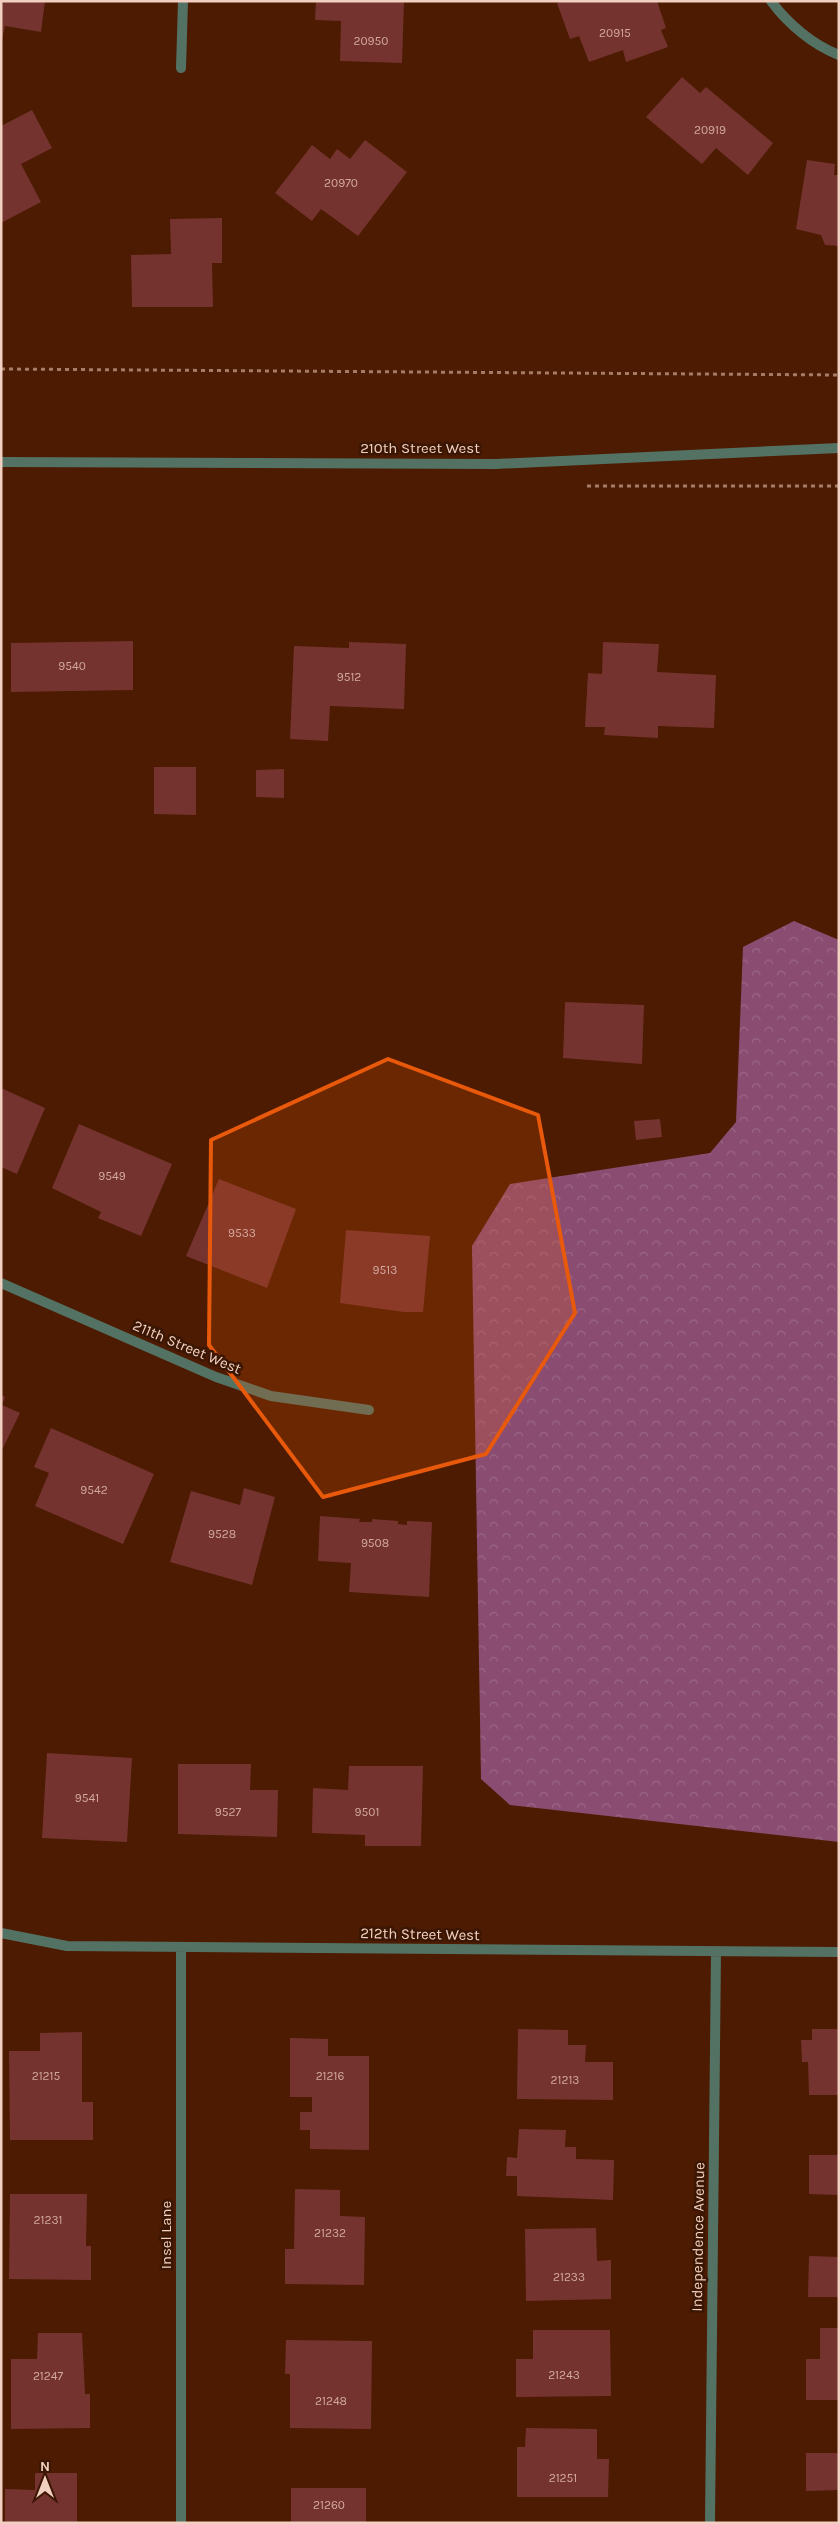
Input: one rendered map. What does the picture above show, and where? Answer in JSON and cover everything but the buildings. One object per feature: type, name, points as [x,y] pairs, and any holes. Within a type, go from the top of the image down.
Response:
[{"type":"street","points":[[181,68],[183,1]]},
{"type":"street","points":[[771,1],[781,14],[806,36],[839,55]]},
{"type":"street","name":"210th Street West","points":[[1,462],[496,464],[839,448]]},
{"type":"street","name":"211th Street West","points":[[1,1283],[216,1377],[271,1396],[369,1410]]},
{"type":"street","name":"212th Street West","points":[[1,1933],[67,1946],[839,1952]]},
{"type":"street","name":"Insel Lane","points":[[182,1947],[182,2523]]},
{"type":"street","name":"Independence Avenue","points":[[710,2523],[716,1952]]},
{"type":"path","points":[[1,369],[839,375]]},
{"type":"highlighted area","points":[[388,1059],[538,1115],[575,1313],[486,1454],[323,1497],[209,1345],[211,1140]]},
{"type":"green space","points":[[794,921],[839,940],[839,1842],[510,1805],[481,1779],[472,1246],[510,1184],[710,1153],[736,1122],[743,947]]}]
